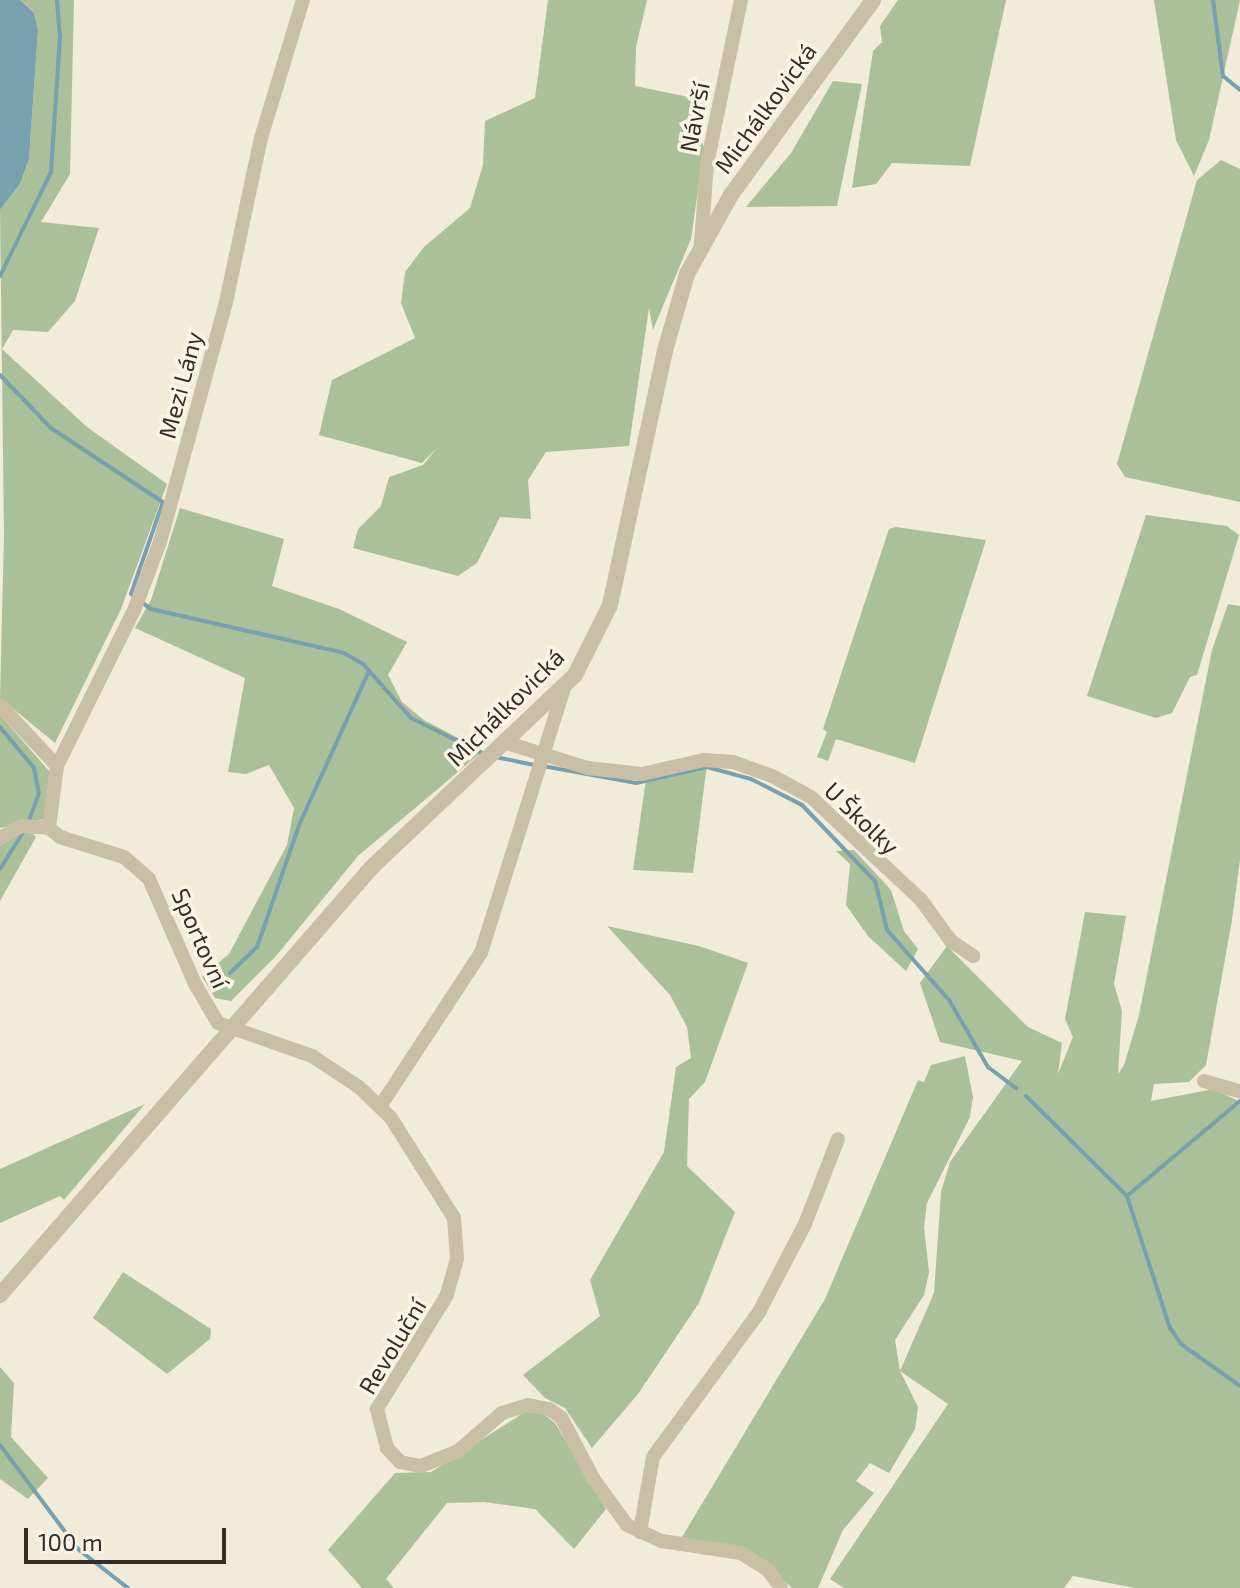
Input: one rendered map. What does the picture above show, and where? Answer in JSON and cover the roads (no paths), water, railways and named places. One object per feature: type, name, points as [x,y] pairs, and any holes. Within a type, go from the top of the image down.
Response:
[{"type":"street","name":"Mezi Lány","points":[[57,766],[135,608],[160,542],[226,302],[276,83],[303,0]]},
{"type":"street","name":"Návrší","points":[[701,243],[699,219],[707,164],[741,0]]},
{"type":"street","name":"Michálkovická","points":[[0,1295],[372,867],[564,688],[595,642],[610,605],[676,306],[701,243],[873,0]]},
{"type":"street","points":[[381,1105],[481,953],[546,757],[564,688]]},
{"type":"street","points":[[0,705],[57,766],[44,829]]},
{"type":"street","name":"U Školky","points":[[507,743],[588,768],[642,774],[718,761],[772,776],[811,797],[921,900],[951,941],[973,956]]},
{"type":"street","name":"Sportovní","points":[[0,838],[22,826],[44,829],[124,857],[149,879],[195,984],[228,1030]]},
{"type":"street","name":"Revoluční","points":[[228,1030],[312,1056],[381,1105],[428,1169],[454,1218],[457,1259],[447,1295],[429,1330],[377,1409],[387,1448],[400,1462],[421,1466],[458,1451],[502,1413],[528,1405],[549,1409],[561,1417],[615,1512],[640,1532],[662,1541],[741,1553],[768,1570],[781,1588]]},
{"type":"street","points":[[1204,1081],[1240,1091]]},
{"type":"street","points":[[640,1532],[653,1457],[759,1312],[805,1224],[838,1139]]},
{"type":"water","points":[[0,0],[20,0],[34,13],[38,30],[29,159],[20,184],[0,210]]},
{"type":"waterway","points":[[0,276],[51,172],[60,36],[57,0]]},
{"type":"waterway","points":[[1213,0],[1223,76],[1240,90]]},
{"type":"waterway","points":[[0,375],[51,428],[163,502],[131,594],[151,609],[344,653],[363,664],[411,718],[484,754]]},
{"type":"waterway","points":[[230,973],[257,947],[300,823],[369,671]]},
{"type":"waterway","points":[[0,727],[34,768],[39,793],[28,823]]},
{"type":"waterway","points":[[496,757],[535,765]]},
{"type":"waterway","points":[[543,766],[636,783],[707,767],[751,779],[802,805],[875,881],[887,930],[949,1000],[988,1067],[1016,1088]]},
{"type":"waterway","points":[[0,869],[24,831]]},
{"type":"waterway","points":[[1026,1096],[1127,1196],[1170,1328],[1181,1344],[1240,1386]]},
{"type":"waterway","points":[[1127,1196],[1240,1101]]},
{"type":"waterway","points":[[0,1445],[78,1549],[128,1588]]}]
